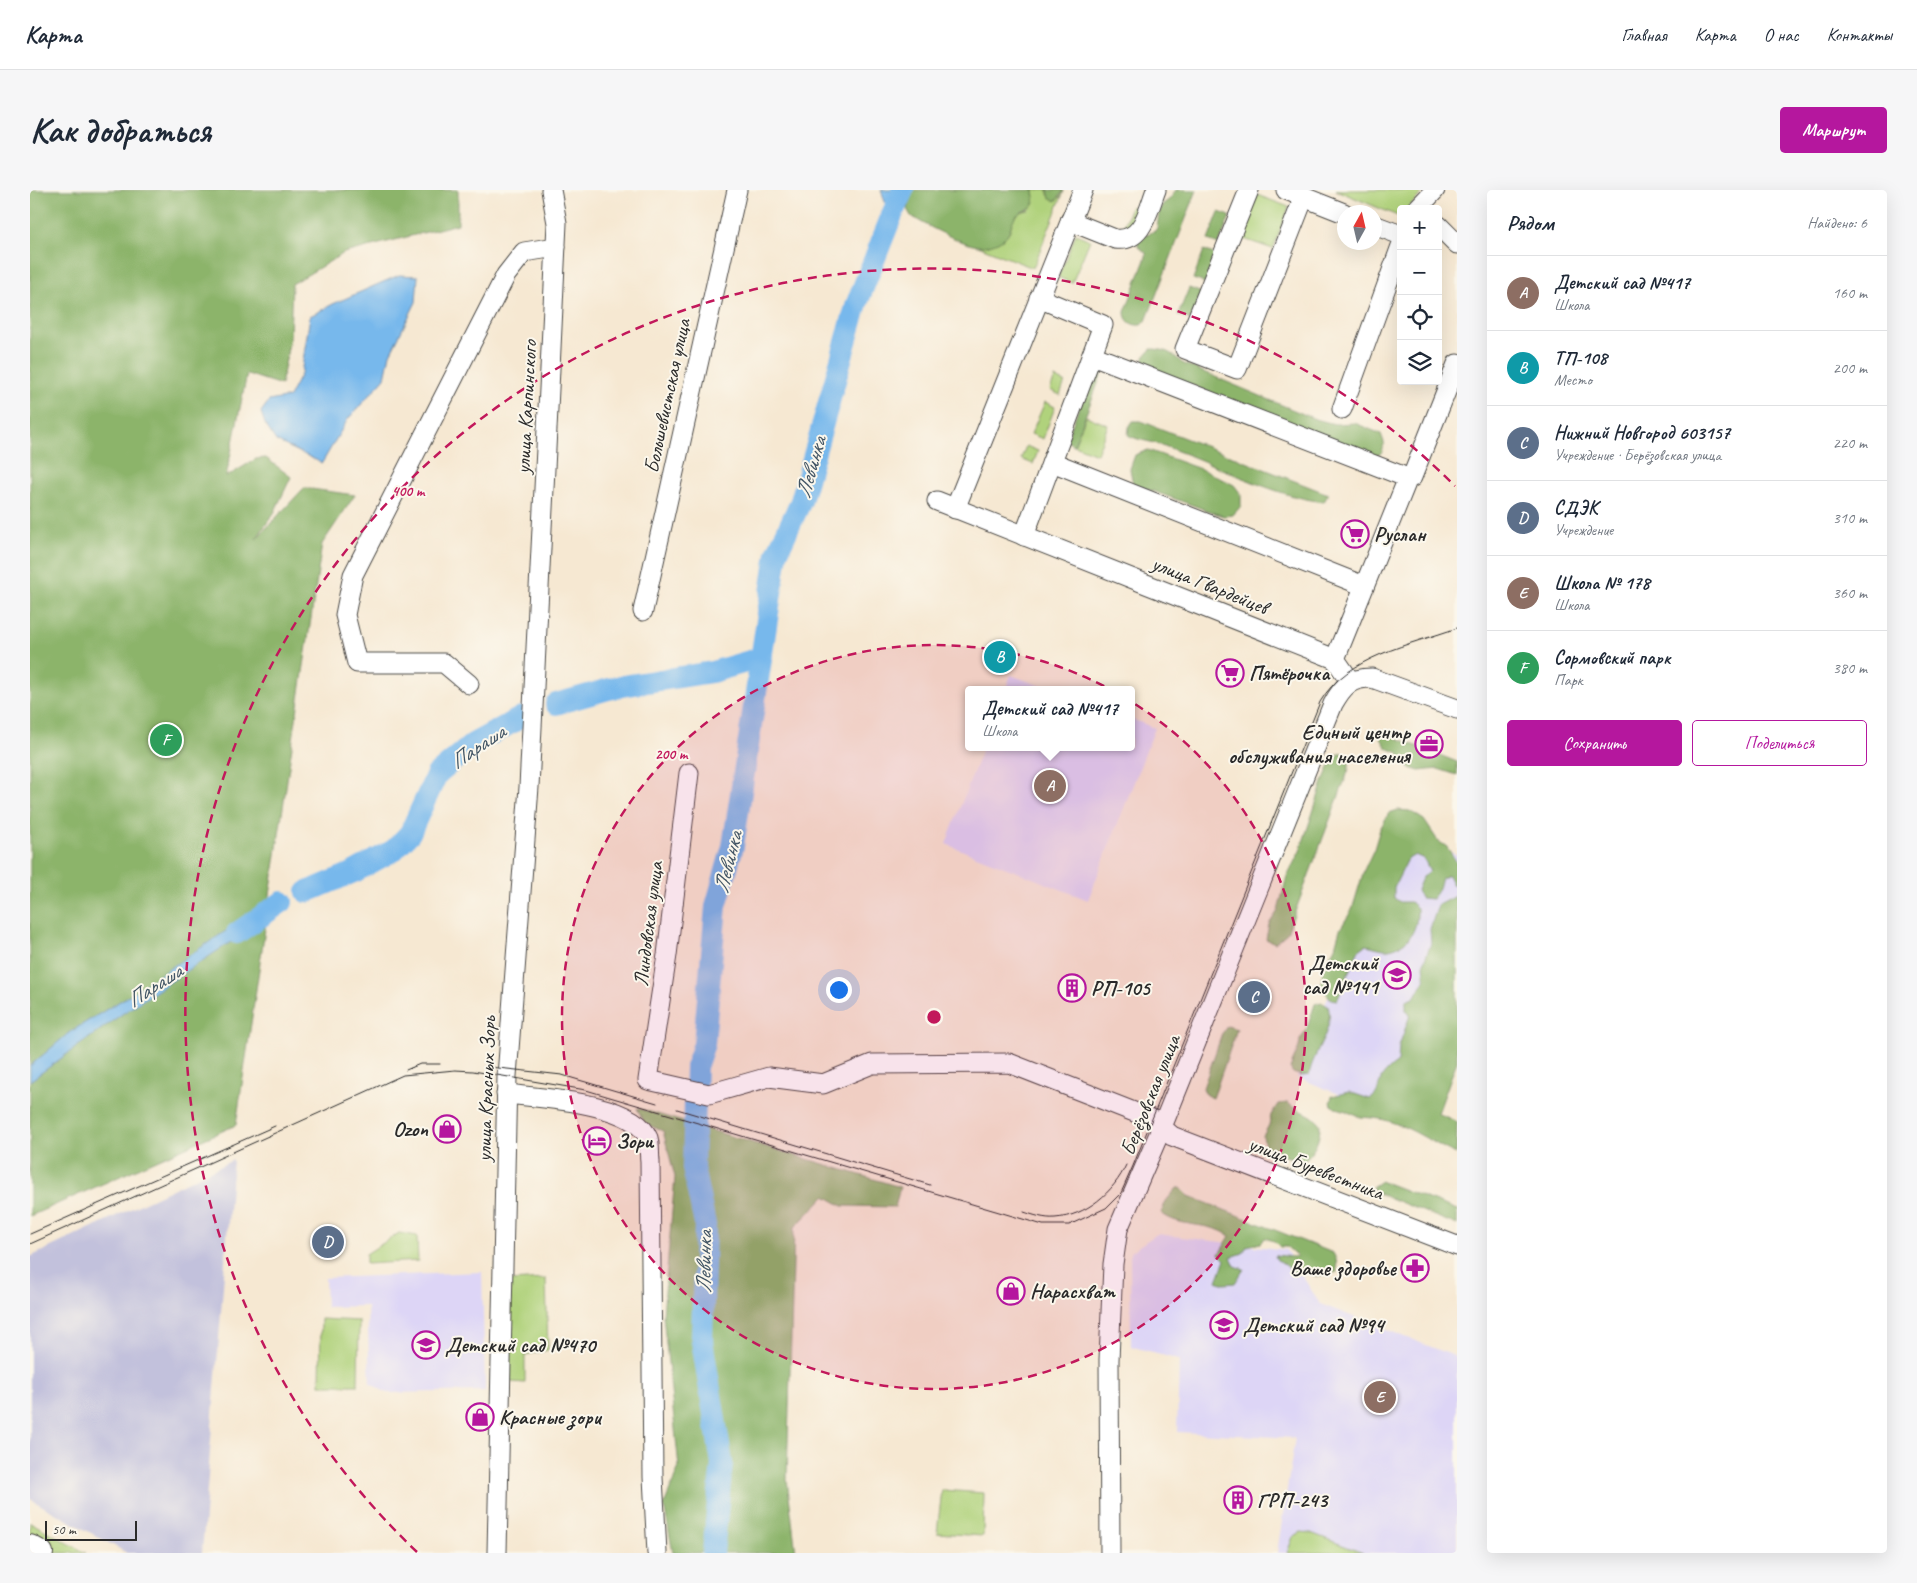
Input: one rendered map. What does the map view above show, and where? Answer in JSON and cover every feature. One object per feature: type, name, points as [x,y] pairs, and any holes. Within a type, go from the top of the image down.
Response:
[{"type":"main road","points":[[30,1546],[41,1553]]},
{"type":"street","name":"улица Карпинского","points":[[537,628],[557,223],[551,190]]},
{"type":"street","points":[[557,223],[559,190]]},
{"type":"street","name":"Большевистская улица","points":[[643,611],[737,190]]},
{"type":"street","points":[[955,508],[1083,190]]},
{"type":"street","points":[[1070,220],[1115,239],[1131,238],[1142,227],[1156,190]]},
{"type":"street","points":[[1249,190],[1185,349],[1237,369],[1304,197]]},
{"type":"street","points":[[1286,190],[1337,210]]},
{"type":"street","points":[[1422,205],[1435,190]]},
{"type":"street","points":[[1382,228],[1397,234]]},
{"type":"street","points":[[1442,229],[1457,244]]},
{"type":"street","points":[[469,684],[444,663],[357,663],[345,615],[353,575],[506,275],[524,252],[556,247]]},
{"type":"street","points":[[1342,409],[1400,250]]},
{"type":"street","points":[[1024,536],[1103,325],[1039,298]]},
{"type":"street","points":[[1092,354],[1408,478]]},
{"type":"street","points":[[1457,364],[1412,477],[1408,478],[1335,659],[1351,682],[1360,678],[1372,678],[1457,709]]},
{"type":"street","points":[[1052,462],[1364,586]]},
{"type":"street","name":"улица Гвардейцев","points":[[937,502],[1335,659]]},
{"type":"street","name":"улица Красных Зорь","points":[[497,1553],[506,1094],[529,787],[537,628]]},
{"type":"street","name":"Берёзовская улица","points":[[1110,1553],[1109,1360],[1112,1264],[1118,1229],[1162,1127],[1333,704],[1344,687],[1351,682]]},
{"type":"street","name":"Линдовская улица","points":[[648,1080],[667,954],[689,773]]},
{"type":"street","name":"улица Буревестника","points":[[648,1080],[709,1094],[769,1076],[823,1084],[872,1064],[1009,1063],[1152,1118],[1172,1136],[1457,1246]]},
{"type":"street","points":[[506,1094],[581,1104],[612,1111],[636,1122],[648,1138],[650,1161],[653,1477],[657,1553]]},
{"type":"shaded area","points":[[1011,675],[1041,686],[1007,686]]},
{"type":"shaded area","points":[[1135,720],[1155,728],[1088,900],[946,844],[981,751],[1135,751]]},
{"type":"shaded area","name":"Детский сад №141","points":[[1406,833],[1457,855],[1457,1026],[1422,1121],[1351,1099],[1297,1077],[1349,943]]},
{"type":"shaded area","points":[[233,1160],[202,1553],[127,1553],[30,1499],[30,1257]]},
{"type":"shaded area","points":[[1157,1234],[1286,1250],[1320,1304],[1457,1357],[1457,1553],[1277,1553],[1295,1438],[1177,1432],[1179,1360],[1131,1346],[1130,1252]]},
{"type":"shaded area","name":"Детский сад №470","points":[[482,1272],[485,1391],[387,1393],[370,1383],[367,1306],[326,1307],[325,1278]]},
{"type":"green space","points":[[30,190],[458,190],[458,224],[344,253],[292,284],[290,338],[281,385],[247,374],[226,477],[256,459],[266,458],[291,477],[274,513],[256,539],[304,488],[355,495],[322,544],[236,1125],[30,1216],[30,1081],[122,1014],[125,998],[70,1032],[30,1066]]},
{"type":"green space","points":[[913,190],[1034,190],[1035,197],[1031,207],[1015,217],[1007,236],[998,242],[978,246],[953,238],[911,216],[907,209]]},
{"type":"green space","points":[[1034,190],[1048,190],[1048,195],[1060,198],[1064,191],[1033,268],[978,246],[995,243],[1006,235],[1016,215],[1029,210],[1035,197]]},
{"type":"green space","points":[[1048,190],[1064,190],[1056,201],[1050,199]]},
{"type":"green space","points":[[1176,190],[1197,190],[1146,321],[1141,325],[1135,325],[1128,320],[1125,312],[1146,257],[1146,253],[1138,246],[1138,242],[1147,234],[1155,231],[1163,204],[1170,199]]},
{"type":"green space","points":[[1336,190],[1425,190],[1411,205],[1397,205],[1397,216],[1382,209],[1382,205],[1372,205]]},
{"type":"green space","points":[[1257,195],[1289,207],[1273,249],[1241,238]]},
{"type":"green space","points":[[1131,206],[1136,208],[1130,226],[1122,231]]},
{"type":"green space","points":[[1219,212],[1230,216],[1219,244],[1208,240]]},
{"type":"green space","points":[[1076,234],[1090,240],[1072,283],[1058,277]]},
{"type":"green space","points":[[1204,250],[1216,255],[1205,283],[1193,279]]},
{"type":"green space","points":[[1189,288],[1202,293],[1191,320],[1178,315]]},
{"type":"green space","points":[[1151,349],[1168,352],[1182,363],[1315,419],[1335,424],[1355,423],[1381,434],[1384,442],[1382,453],[1373,457],[1145,367],[1144,357]]},
{"type":"green space","points":[[1095,365],[1104,368],[1074,445],[1066,441]]},
{"type":"green space","points":[[1055,378],[1065,382],[1060,395],[1050,390]]},
{"type":"green space","points":[[1045,402],[1055,407],[1043,439],[1031,434]]},
{"type":"green space","points":[[1086,416],[1108,425],[1097,454],[1074,445]]},
{"type":"green space","points":[[1133,421],[1141,421],[1328,494],[1324,502],[1305,499],[1252,482],[1167,447],[1128,435],[1129,427]]},
{"type":"green space","points":[[1026,446],[1038,451],[1033,464],[1021,459]]},
{"type":"green space","points":[[1148,450],[1203,470],[1234,485],[1241,494],[1241,506],[1233,515],[1223,516],[1133,484],[1130,469],[1135,455]]},
{"type":"green space","points":[[1389,735],[1457,762],[1457,775],[1438,769],[1419,771],[1407,767],[1399,753],[1387,748],[1380,737]]},
{"type":"green space","points":[[1343,753],[1349,759],[1349,769],[1287,933],[1275,943],[1266,939],[1269,924],[1278,911],[1287,876],[1300,851],[1324,779],[1334,756]]},
{"type":"green space","points":[[1398,810],[1410,811],[1424,820],[1438,841],[1447,847],[1457,863],[1457,884],[1453,885],[1448,875],[1442,878],[1439,888],[1432,899],[1421,898],[1417,890],[1422,878],[1430,871],[1424,859],[1415,855],[1408,859],[1394,887],[1394,898],[1400,902],[1411,902],[1417,908],[1416,922],[1412,934],[1403,944],[1397,947],[1387,949],[1366,945],[1358,951],[1337,1000],[1331,999],[1321,987],[1327,961],[1335,947],[1340,929],[1352,910],[1364,870],[1374,849],[1380,829],[1389,813]]},
{"type":"green space","points":[[1457,895],[1457,1061],[1438,1113],[1457,1122],[1456,1154],[1399,1125],[1383,1120],[1361,1117],[1335,1108],[1330,1103],[1332,1096],[1349,1092],[1370,1099],[1377,1092],[1380,1080],[1398,1062],[1399,1046],[1410,1015],[1406,1010],[1406,1001],[1414,998],[1425,978],[1424,962],[1431,943],[1430,929],[1438,905]]},
{"type":"green space","points":[[1321,1002],[1328,1006],[1329,1023],[1309,1075],[1302,1076],[1293,1073],[1290,1068],[1315,1004]]},
{"type":"green space","points":[[1227,1026],[1237,1029],[1213,1098],[1206,1095],[1203,1088],[1222,1034]]},
{"type":"green space","points":[[1288,1103],[1312,1116],[1320,1124],[1316,1145],[1303,1161],[1274,1153],[1265,1147],[1263,1136],[1269,1125],[1271,1115],[1278,1104]]},
{"type":"green space","points":[[637,1108],[900,1187],[895,1207],[843,1206],[825,1196],[794,1228],[787,1479],[796,1553],[673,1553],[664,1505],[679,1467],[663,1315],[675,1177],[663,1131],[645,1124]]},
{"type":"green space","points":[[1381,1181],[1457,1210],[1457,1225],[1375,1192],[1372,1187]]},
{"type":"green space","points":[[1177,1188],[1181,1188],[1189,1196],[1333,1253],[1336,1259],[1337,1272],[1318,1277],[1307,1272],[1294,1272],[1277,1260],[1275,1256],[1297,1256],[1287,1247],[1280,1247],[1274,1241],[1265,1238],[1260,1243],[1247,1246],[1243,1253],[1231,1257],[1235,1266],[1244,1269],[1235,1283],[1224,1284],[1217,1281],[1225,1260],[1219,1254],[1230,1236],[1213,1228],[1177,1221],[1161,1213],[1166,1201]]},
{"type":"green space","points":[[399,1233],[417,1236],[418,1261],[366,1264],[366,1254]]},
{"type":"green space","points":[[546,1279],[548,1350],[525,1355],[525,1383],[510,1382],[510,1281]]},
{"type":"green space","points":[[321,1319],[359,1321],[358,1385],[320,1385]]},
{"type":"green space","points":[[942,1490],[984,1493],[983,1536],[937,1533]]},
{"type":"green space","points":[[30,1522],[86,1553],[55,1553],[30,1538]]},
{"type":"green space","points":[[1301,1532],[1311,1533],[1363,1553],[1287,1553],[1293,1537]]},
{"type":"water","points":[[881,190],[913,190],[904,205],[894,210],[885,202]]},
{"type":"water","points":[[399,275],[418,276],[416,302],[390,354],[385,378],[348,419],[322,463],[276,441],[265,424],[261,412],[269,401],[289,397],[301,374],[310,316]]},
{"type":"water","points":[[262,907],[261,922],[122,1014],[30,1081],[30,1066],[70,1032],[125,998]]},
{"type":"waterway","name":"Левинка","points":[[713,1553],[722,1463],[702,1341],[705,1224],[693,1168],[696,1067],[704,1044],[716,906],[733,846],[777,553],[801,501],[857,303],[903,190]]},
{"type":"waterway","name":"Параша","points":[[556,704],[616,687],[712,672],[760,658]]},
{"type":"waterway","name":"Параша","points":[[307,892],[354,872],[394,850],[410,833],[437,774],[473,744],[522,717]]},
{"type":"waterway","name":"Параша","points":[[237,933],[282,902]]},
{"type":"tram line","points":[[30,1244],[403,1075],[455,1070],[473,1071],[586,1090],[1043,1225],[1069,1225],[1106,1208],[1121,1193],[1320,702],[1332,686],[1346,673],[1363,663],[1381,654],[1457,628]]},
{"type":"tram line","points":[[406,1070],[420,1064],[440,1064]]},
{"type":"tram line","points":[[489,1067],[562,1075],[657,1103]]},
{"type":"tram line","points":[[677,1109],[930,1185]]},
{"type":"tram line","points":[[30,1234],[275,1126]]},
{"type":"tram line","points":[[1024,1212],[1051,1218],[1077,1213],[1098,1201],[1114,1184],[1126,1165]]},
{"type":"place","name":"Руслан","points":[[1355,534]]},
{"type":"place","name":"ТП-108","points":[[1000,657]]},
{"type":"place","name":"Пятёрочка","points":[[1230,673]]},
{"type":"place","name":"Сормовский парк","points":[[166,740]]},
{"type":"place","name":"Единый центр обслуживания населения","points":[[1429,744]]},
{"type":"place","name":"Детский сад №417","points":[[1050,786]]},
{"type":"place","name":"Детский сад №141","points":[[1397,975]]},
{"type":"place","name":"РП-105","points":[[1072,988]]},
{"type":"place","name":"Нижний Новгород 603157","points":[[1254,997]]},
{"type":"place","name":"Ozon","points":[[447,1129]]},
{"type":"place","name":"Зори","points":[[597,1141]]},
{"type":"place","name":"СДЭК","points":[[328,1242]]},
{"type":"place","name":"Ваше здоровье","points":[[1415,1268]]},
{"type":"place","name":"Нарасхват","points":[[1011,1291]]},
{"type":"place","name":"Детский сад №94","points":[[1224,1325]]},
{"type":"place","name":"Детский сад №470","points":[[426,1345]]},
{"type":"place","name":"Школа № 178","points":[[1380,1397]]},
{"type":"place","name":"Красные зори","points":[[480,1417]]},
{"type":"place","name":"ГРП-243","points":[[1238,1500]]}]
